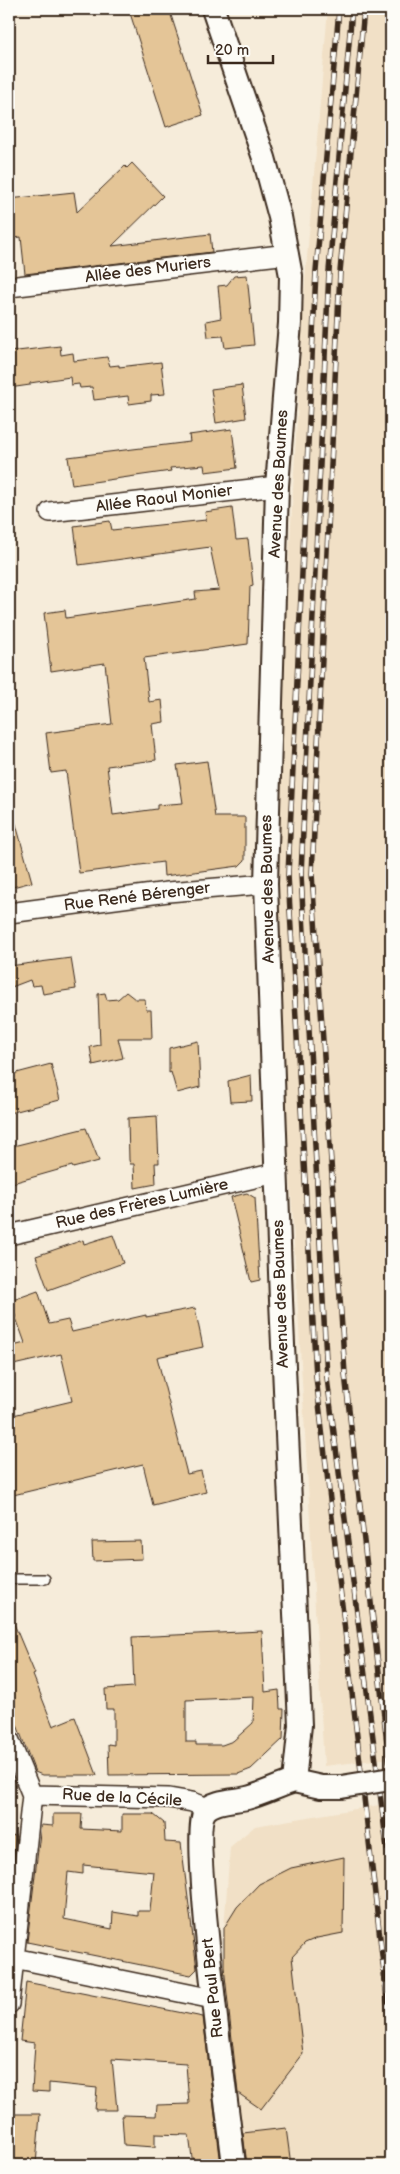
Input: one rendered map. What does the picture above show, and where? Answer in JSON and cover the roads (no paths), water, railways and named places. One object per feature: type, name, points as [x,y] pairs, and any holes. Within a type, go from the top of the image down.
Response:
[{"type":"street","name":"Avenue des Baumes","points":[[212,9],[264,158],[288,254],[291,276],[290,323],[277,486],[266,884],[276,1173],[300,1725],[299,1750],[294,1781]]},
{"type":"street","name":"Allée des Muriers","points":[[9,286],[288,254]]},
{"type":"street","name":"Allée Raoul Monier","points":[[50,512],[277,486]]},
{"type":"street","name":"Rue René Bérenger","points":[[9,913],[168,892],[266,884]]},
{"type":"street","name":"Rue des Frères Lumière","points":[[9,1234],[276,1173]]},
{"type":"street","points":[[9,1738],[32,1795],[11,1958],[9,2004]]},
{"type":"street","points":[[294,1781],[321,1786],[341,1786],[391,1780]]},
{"type":"street","name":"Rue de la Cécile","points":[[32,1795],[169,1798],[192,1802],[200,1805],[205,1810],[219,1803],[247,1798],[294,1781]]},
{"type":"street","name":"Rue Paul Bert","points":[[205,1810],[201,1840],[213,1999],[234,2165]]},
{"type":"street","points":[[11,1958],[213,1999]]},
{"type":"lane","points":[[9,1579],[45,1579]]},
{"type":"railway","points":[[339,9],[316,271],[288,875],[316,1377],[388,2008],[391,2059]]},
{"type":"railway","points":[[352,9],[329,271],[301,874],[327,1378],[391,1879]]},
{"type":"railway","points":[[364,9],[340,272],[312,874],[345,1374],[391,1778]]}]
